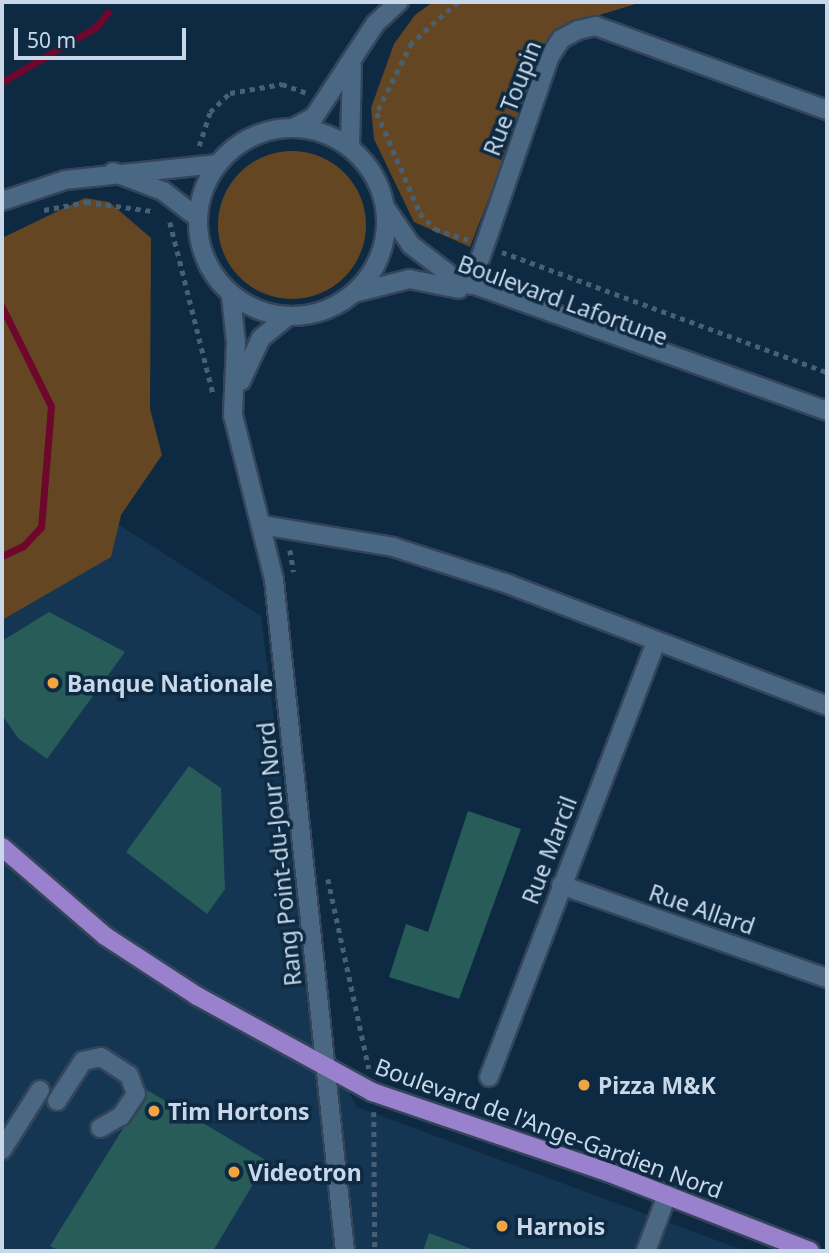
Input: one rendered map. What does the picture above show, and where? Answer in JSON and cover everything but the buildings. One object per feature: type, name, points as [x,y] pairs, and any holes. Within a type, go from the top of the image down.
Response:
[{"type":"main road","name":"Boulevard de l'Ange-Gardien Nord","points":[[2,847],[105,936],[197,996],[372,1093],[667,1195],[810,1251]]},
{"type":"street","points":[[295,127],[314,117],[354,60],[375,24],[399,2]]},
{"type":"street","name":"Rue Toupin","points":[[471,285],[550,56],[561,39],[578,30],[596,26],[827,110]]},
{"type":"street","points":[[350,146],[348,88],[354,60]]},
{"type":"street","points":[[295,127],[324,132],[350,146],[368,163],[385,207],[379,259],[346,301],[318,314],[287,317],[257,311],[231,296],[205,261],[198,218],[204,190],[218,164],[239,143],[266,130],[295,127]]},
{"type":"street","points":[[2,201],[65,180],[218,164]]},
{"type":"street","points":[[113,173],[163,191],[198,218]]},
{"type":"street","name":"Boulevard Lafortune","points":[[385,207],[423,257],[471,285],[827,411]]},
{"type":"street","name":"Boulevard Lafortune","points":[[346,301],[380,283],[438,281],[700,375],[724,374]]},
{"type":"street","name":"Rang Point-du-Jour Nord","points":[[231,296],[236,343],[233,415],[262,525],[283,645],[345,1251]]},
{"type":"street","points":[[233,415],[250,356],[265,333],[287,317]]},
{"type":"street","points":[[262,525],[393,547],[508,584],[827,706]]},
{"type":"street","name":"Rue Marcil","points":[[489,1077],[656,642]]},
{"type":"street","name":"Rue Allard","points":[[561,885],[827,978]]},
{"type":"street","points":[[57,1101],[83,1060],[101,1057],[129,1075],[136,1094],[121,1116],[100,1128]]},
{"type":"street","points":[[2,1150],[40,1090]]},
{"type":"street","points":[[646,1251],[667,1195]]},
{"type":"path","points":[[458,2],[412,43],[377,113],[420,213],[435,229],[461,238]]},
{"type":"path","points":[[197,155],[210,113],[230,93],[282,83],[314,98]]},
{"type":"path","points":[[38,211],[86,202],[166,214],[176,233],[214,400]]},
{"type":"path","points":[[511,255],[827,372]]},
{"type":"path","points":[[290,551],[294,584]]},
{"type":"path","points":[[326,873],[368,1058]]},
{"type":"path","points":[[375,1251],[372,1177],[378,1150]]},
{"type":"shaded area","points":[[433,2],[642,2],[573,23],[548,44],[470,247],[414,222],[374,139],[371,108],[394,44],[415,15]]},
{"type":"shaded area","points":[[292,151],[320,157],[344,173],[360,197],[366,225],[360,253],[344,277],[320,293],[292,299],[264,293],[240,277],[224,253],[218,225],[224,197],[240,173],[264,157]]},
{"type":"shaded area","points":[[85,198],[109,202],[151,238],[150,409],[162,455],[121,515],[111,557],[2,620],[2,238]]},
{"type":"shaded area","points":[[104,515],[261,616],[313,1030],[357,1107],[745,1251],[2,1251],[2,593]]},
{"type":"waterway","points":[[2,82],[96,27],[108,12]]},
{"type":"waterway","points":[[2,307],[51,406],[41,527],[23,546],[2,556]]},
{"type":"place","name":"Banque Nationale","points":[[53,683]]},
{"type":"place","name":"Pizza M&K","points":[[584,1085]]},
{"type":"place","name":"Tim Hortons","points":[[154,1111]]},
{"type":"place","name":"Videotron","points":[[234,1172]]},
{"type":"place","name":"Harnois","points":[[502,1226]]}]
